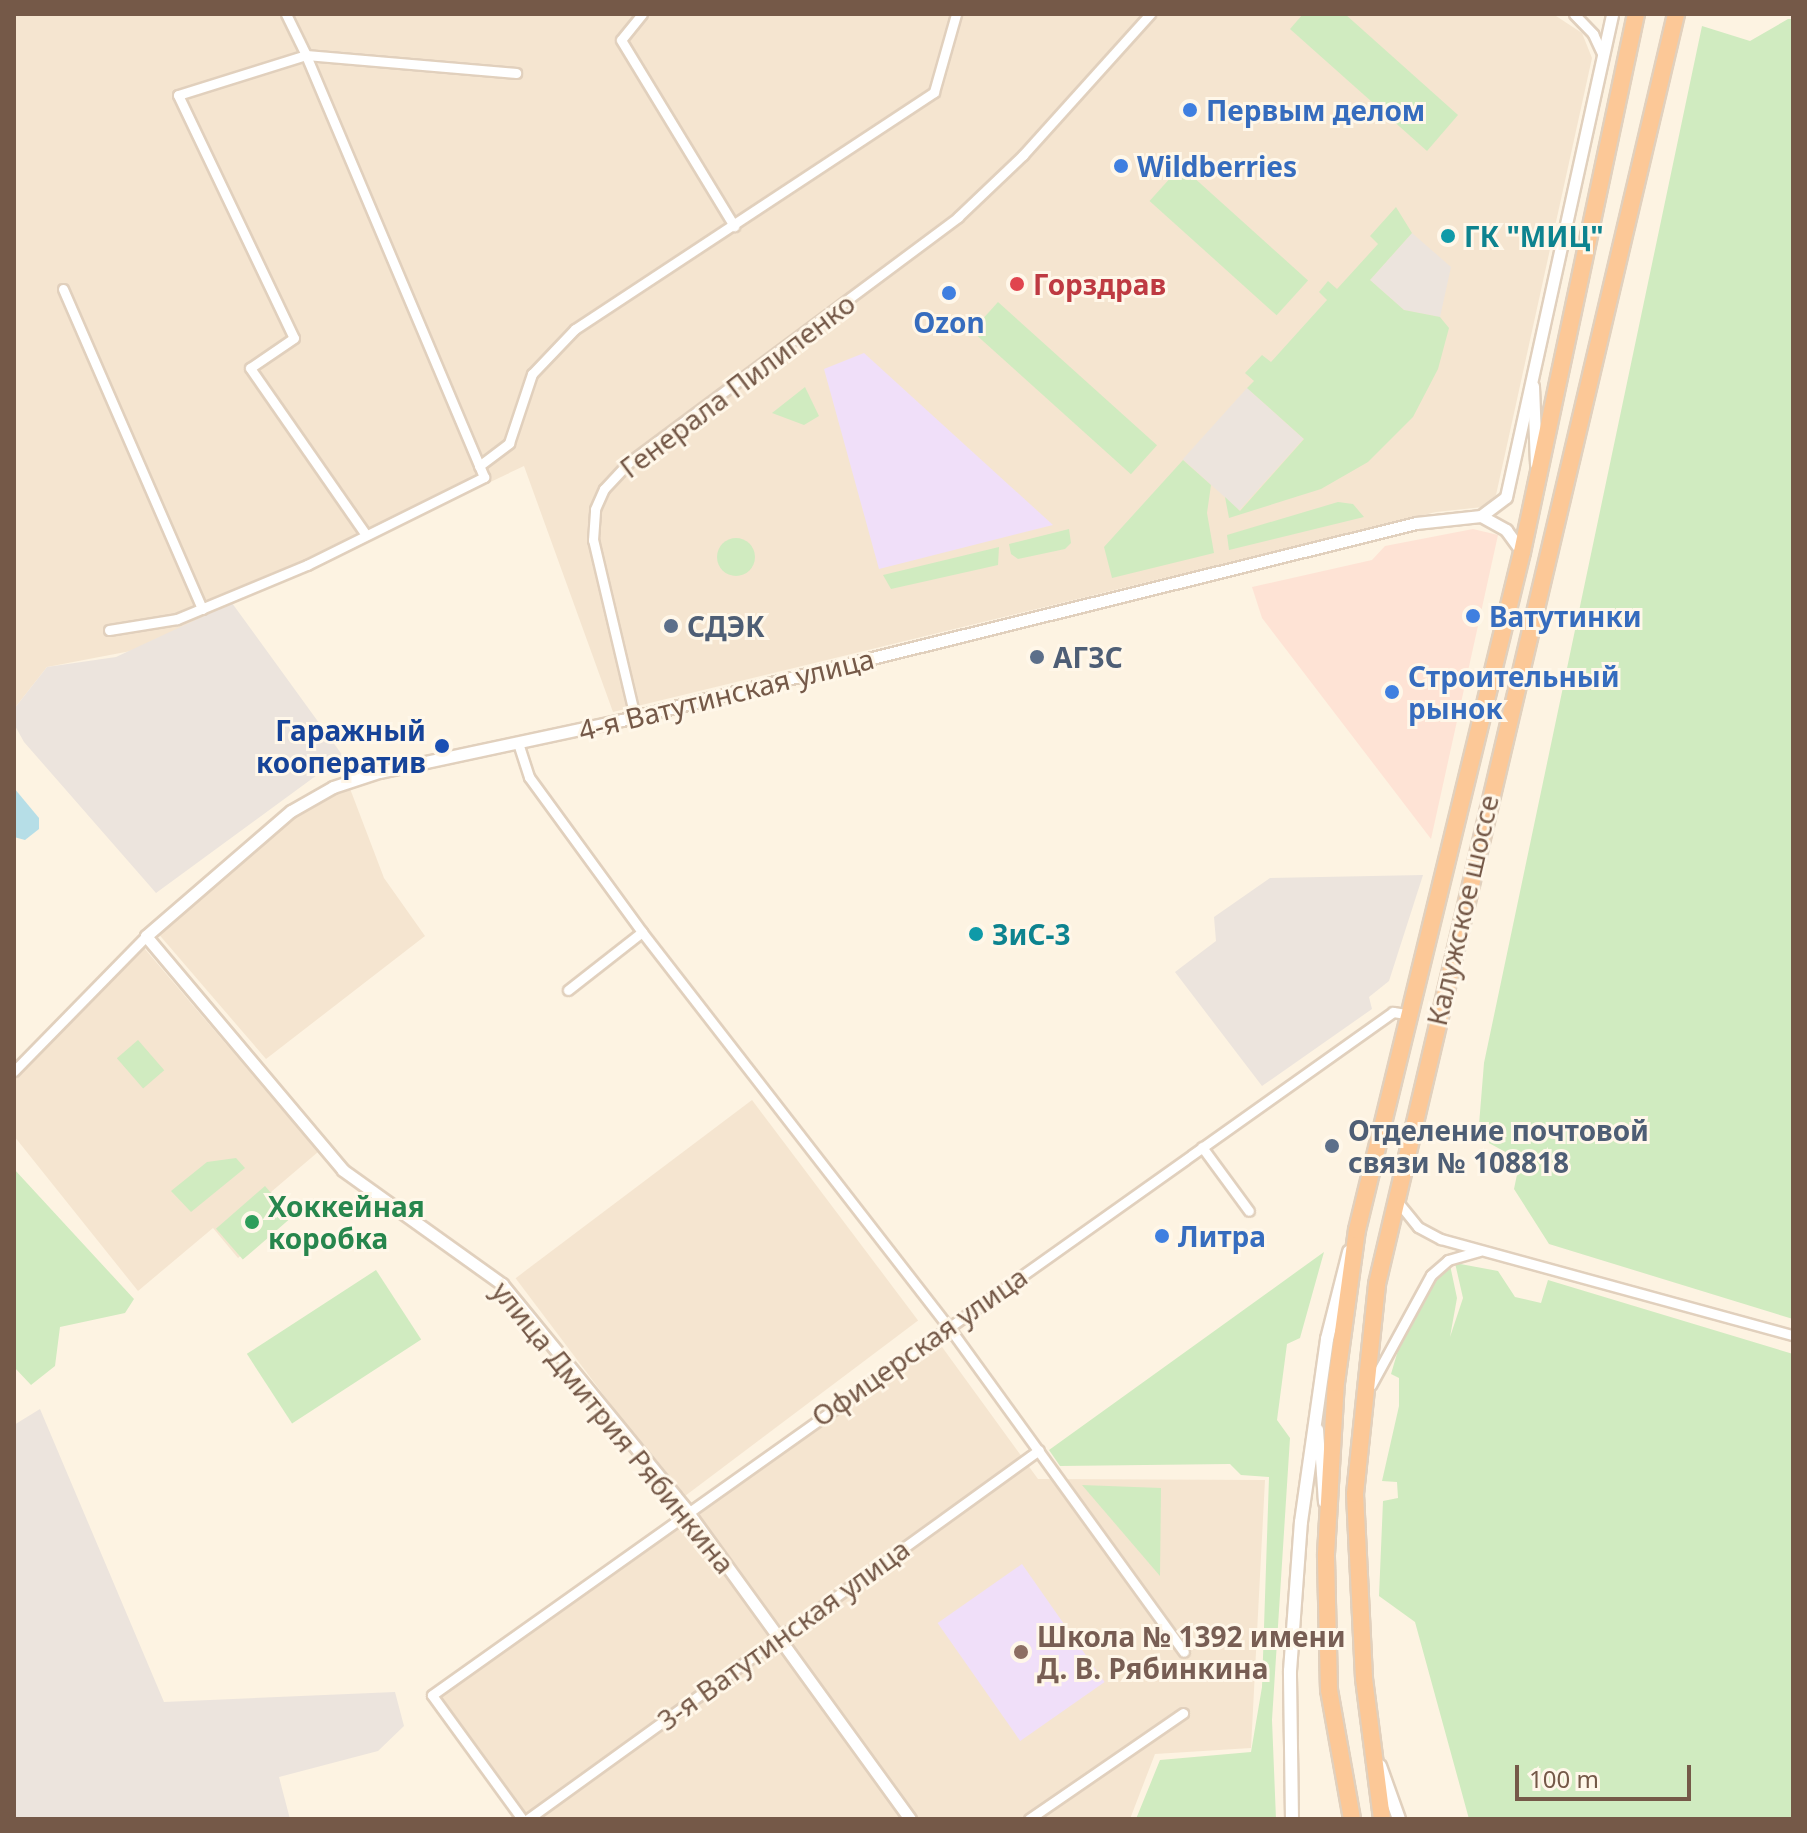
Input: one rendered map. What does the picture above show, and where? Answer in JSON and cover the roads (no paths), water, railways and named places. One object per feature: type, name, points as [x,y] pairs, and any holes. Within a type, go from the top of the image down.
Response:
[{"type":"highway","name":"Калужское шоссе","points":[[1352,1819],[1329,1690],[1326,1554],[1336,1383],[1357,1230],[1522,552],[1636,14]]},
{"type":"highway","name":"Калужское шоссе","points":[[1382,1819],[1356,1574],[1355,1494],[1377,1284],[1395,1197],[1676,14]]},
{"type":"main road","points":[[1292,1819],[1292,1627],[1316,1401],[1336,1289],[1357,1230]]},
{"type":"main road","points":[[1374,1749],[1399,1819]]},
{"type":"street","points":[[109,630],[177,619],[202,609],[366,535],[484,477],[286,14]]},
{"type":"street","points":[[642,14],[621,40],[734,226]]},
{"type":"street","points":[[479,466],[509,443],[532,374],[575,329],[934,92],[956,14]]},
{"type":"street","name":"Генерала Пилипенко","points":[[635,717],[593,540],[595,509],[604,489],[627,464],[980,197],[1150,14]]},
{"type":"street","points":[[1574,14],[1593,34],[1603,55]]},
{"type":"street","points":[[1522,552],[1506,530],[1481,516],[1506,497],[1536,349],[1612,14]]},
{"type":"street","points":[[366,535],[250,368],[294,338],[178,95],[306,55],[516,73]]},
{"type":"street","points":[[63,289],[202,609]]},
{"type":"street","points":[[1536,349],[1532,402],[1537,480]]},
{"type":"street","name":"4-я Ватутинская улица","points":[[14,1071],[146,936],[312,797],[379,772],[635,717],[1371,533],[1481,516]]},
{"type":"street","points":[[518,743],[529,777],[642,932],[948,1326],[1184,1652]]},
{"type":"street","points":[[568,990],[642,932]]},
{"type":"street","name":"улица Дмитрия Рябинкина","points":[[146,936],[343,1170],[502,1284],[686,1509],[910,1819]]},
{"type":"street","name":"Офицерская улица","points":[[522,1819],[432,1695],[686,1509],[1393,1012],[1411,1015]]},
{"type":"street","points":[[1202,1147],[1249,1211]]},
{"type":"street","points":[[1395,1197],[1418,1227],[1441,1239],[1793,1335]]},
{"type":"street","points":[[1364,1400],[1396,1334],[1439,1266],[1487,1250]]},
{"type":"street","points":[[1316,1401],[1326,1554]]},
{"type":"street","name":"3-я Ватутинская улица","points":[[528,1819],[1039,1450]]},
{"type":"street","points":[[1029,1819],[1183,1713]]},
{"type":"water","points":[[14,788],[39,818],[39,829],[25,840],[14,837]]},
{"type":"place","name":"Первым делом","points":[[1190,110]]},
{"type":"place","name":"Wildberries","points":[[1121,166]]},
{"type":"place","name":"ГК \"МИЦ\"","points":[[1448,236]]},
{"type":"place","name":"Горздрав","points":[[1017,284]]},
{"type":"place","name":"Ozon","points":[[949,293]]},
{"type":"place","name":"Ватутинки","points":[[1473,616]]},
{"type":"place","name":"СДЭК","points":[[671,626]]},
{"type":"place","name":"АГЗС","points":[[1037,657]]},
{"type":"place","name":"Строительный рынок","points":[[1392,692]]},
{"type":"place","name":"Гаражный кооператив","points":[[442,746]]},
{"type":"place","name":"ЗиС-3","points":[[976,934]]},
{"type":"place","name":"Отделение почтовой связи № 108818","points":[[1332,1146]]},
{"type":"place","name":"Хоккейная коробка","points":[[252,1222]]},
{"type":"place","name":"Литра","points":[[1162,1236]]},
{"type":"place","name":"Школа № 1392 имени Д. В. Рябинкина","points":[[1021,1652]]}]
